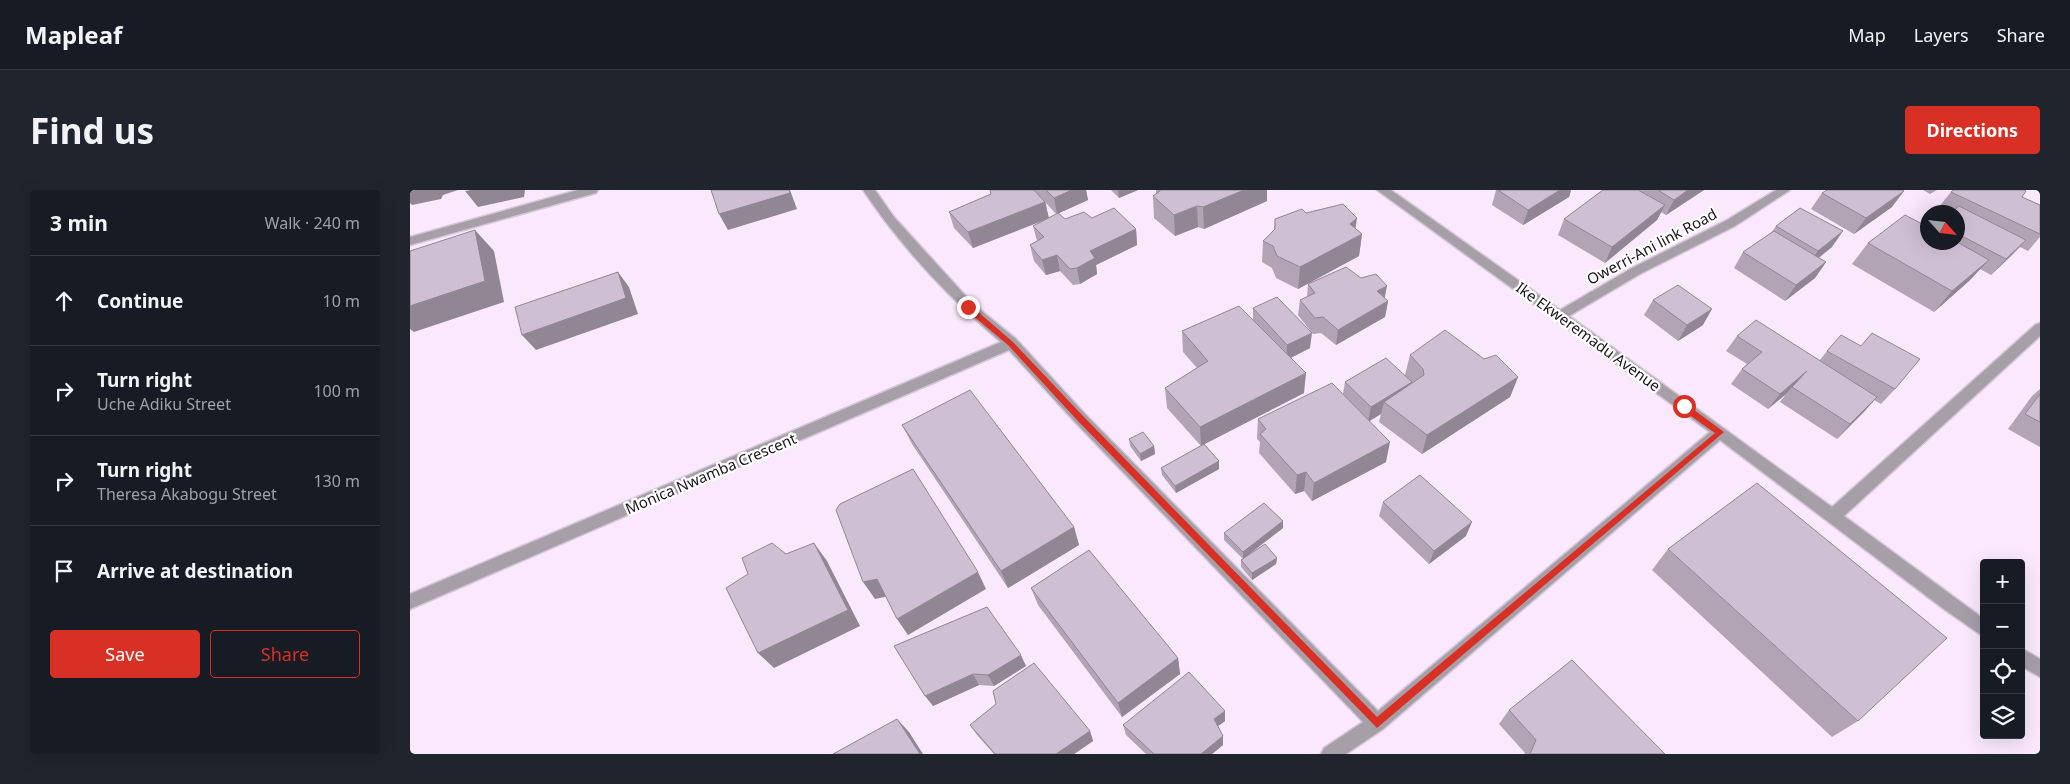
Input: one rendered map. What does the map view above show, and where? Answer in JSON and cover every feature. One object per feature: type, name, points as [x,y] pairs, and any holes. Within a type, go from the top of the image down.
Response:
[{"type":"street","points":[[410,241],[592,190]]},
{"type":"street","points":[[869,190],[890,220],[968,307],[1011,344],[1080,418],[1377,723]]},
{"type":"street","name":"Ike Ekweremadu Avenue","points":[[1383,190],[1561,315],[1980,626]]},
{"type":"street","name":"Owerri-Ani link Road","points":[[1561,315],[1636,271],[1731,223],[1784,190]]},
{"type":"street","points":[[1832,517],[2040,328]]},
{"type":"street","name":"Monica Nwamba Crescent","points":[[410,602],[1011,344]]},
{"type":"street","points":[[1330,754],[1377,723],[1720,432]]},
{"type":"street","points":[[2025,659],[2040,669]]},
{"type":"building","points":[[711,190],[789,190],[790,193],[719,214]]},
{"type":"building","points":[[990,190],[1034,190],[1045,202],[968,232],[949,212],[991,194]]},
{"type":"building","points":[[1046,190],[1072,190],[1054,198]]},
{"type":"building","points":[[1160,190],[1244,190],[1203,207],[1197,206],[1174,215],[1153,196]]},
{"type":"building","points":[[1498,190],[1560,190],[1528,210]]},
{"type":"building","points":[[1603,190],[1638,190],[1665,205],[1612,247],[1564,219]]},
{"type":"building","points":[[1658,190],[1688,190],[1674,200]]},
{"type":"building","points":[[1827,190],[1904,191],[1866,218],[1822,193]]},
{"type":"building","points":[[1953,190],[2026,191],[2022,197],[2040,205],[2040,234],[1951,192]]},
{"type":"building","points":[[1343,204],[1357,218],[1350,224],[1362,234],[1300,267],[1277,256],[1273,246],[1263,241],[1275,229],[1275,219],[1302,209],[1306,213]]},
{"type":"building","points":[[1114,208],[1136,229],[1090,251],[1095,258],[1077,268],[1070,269],[1057,255],[1042,260],[1030,245],[1044,237],[1033,226],[1058,213],[1065,219],[1084,212],[1092,218]]},
{"type":"building","points":[[1800,208],[1843,231],[1818,251],[1776,226]]},
{"type":"building","points":[[1965,209],[2026,240],[2006,259],[1965,238]]},
{"type":"building","points":[[1905,215],[1920,223],[1920,250],[1965,250],[1965,246],[1989,260],[1952,291],[1868,243]]},
{"type":"building","points":[[475,230],[485,281],[410,306],[410,251]]},
{"type":"building","points":[[1774,231],[1826,262],[1796,285],[1743,252]]},
{"type":"building","points":[[1346,267],[1361,278],[1376,274],[1387,286],[1377,291],[1388,301],[1338,330],[1323,317],[1315,318],[1300,300],[1315,293],[1308,284]]},
{"type":"building","points":[[618,272],[626,298],[522,335],[515,307]]},
{"type":"building","points":[[1678,285],[1712,309],[1687,325],[1653,300]]},
{"type":"building","points":[[1277,297],[1312,333],[1287,345],[1253,308]]},
{"type":"building","points":[[1239,306],[1306,373],[1200,427],[1165,388],[1208,361],[1182,331]]},
{"type":"building","points":[[1756,320],[1877,397],[1850,424],[1792,387],[1807,371],[1780,394],[1742,369],[1762,352],[1737,336]]},
{"type":"building","points":[[1445,330],[1484,359],[1496,355],[1518,377],[1427,435],[1384,402],[1424,375],[1423,369],[1410,355]]},
{"type":"building","points":[[1872,333],[1920,359],[1895,389],[1827,351],[1841,335],[1861,346]]},
{"type":"building","points":[[1386,358],[1412,382],[1371,407],[1345,382]]},
{"type":"building","points":[[1332,383],[1390,442],[1314,483],[1306,472],[1297,475],[1260,434],[1266,429],[1258,419]]},
{"type":"building","points":[[970,390],[1074,527],[1001,571],[902,425]]},
{"type":"building","points":[[2040,394],[2040,422],[2025,414]]},
{"type":"building","points":[[1143,432],[1154,446],[1140,454],[1129,439]]},
{"type":"building","points":[[1204,444],[1219,461],[1175,486],[1161,468]]},
{"type":"building","points":[[913,469],[978,572],[897,619],[877,579],[863,582],[836,510],[840,504]]},
{"type":"building","points":[[1420,475],[1472,522],[1434,551],[1383,502]]},
{"type":"building","points":[[1757,483],[1947,638],[1858,721],[1668,549]]},
{"type":"building","points":[[1264,503],[1283,521],[1243,552],[1224,533]]},
{"type":"building","points":[[772,543],[786,554],[814,543],[848,610],[758,653],[726,588],[748,574],[742,558]]},
{"type":"building","points":[[1265,544],[1277,558],[1252,573],[1241,560]]},
{"type":"building","points":[[1089,550],[1178,658],[1118,703],[1031,588]]},
{"type":"building","points":[[987,607],[1021,655],[988,675],[973,674],[925,696],[894,646]]},
{"type":"building","points":[[1572,660],[1665,754],[1530,754],[1536,740],[1509,710]]},
{"type":"building","points":[[1034,663],[1090,731],[1056,754],[995,754],[970,725],[996,704],[993,691]]},
{"type":"building","points":[[1189,672],[1225,711],[1214,719],[1223,736],[1201,754],[1154,754],[1123,725]]},
{"type":"building","points":[[897,719],[920,754],[833,754]]},
{"type":"route","points":[[968,307],[1011,344],[1080,418],[1377,723],[1720,432],[1684,406]]}]
